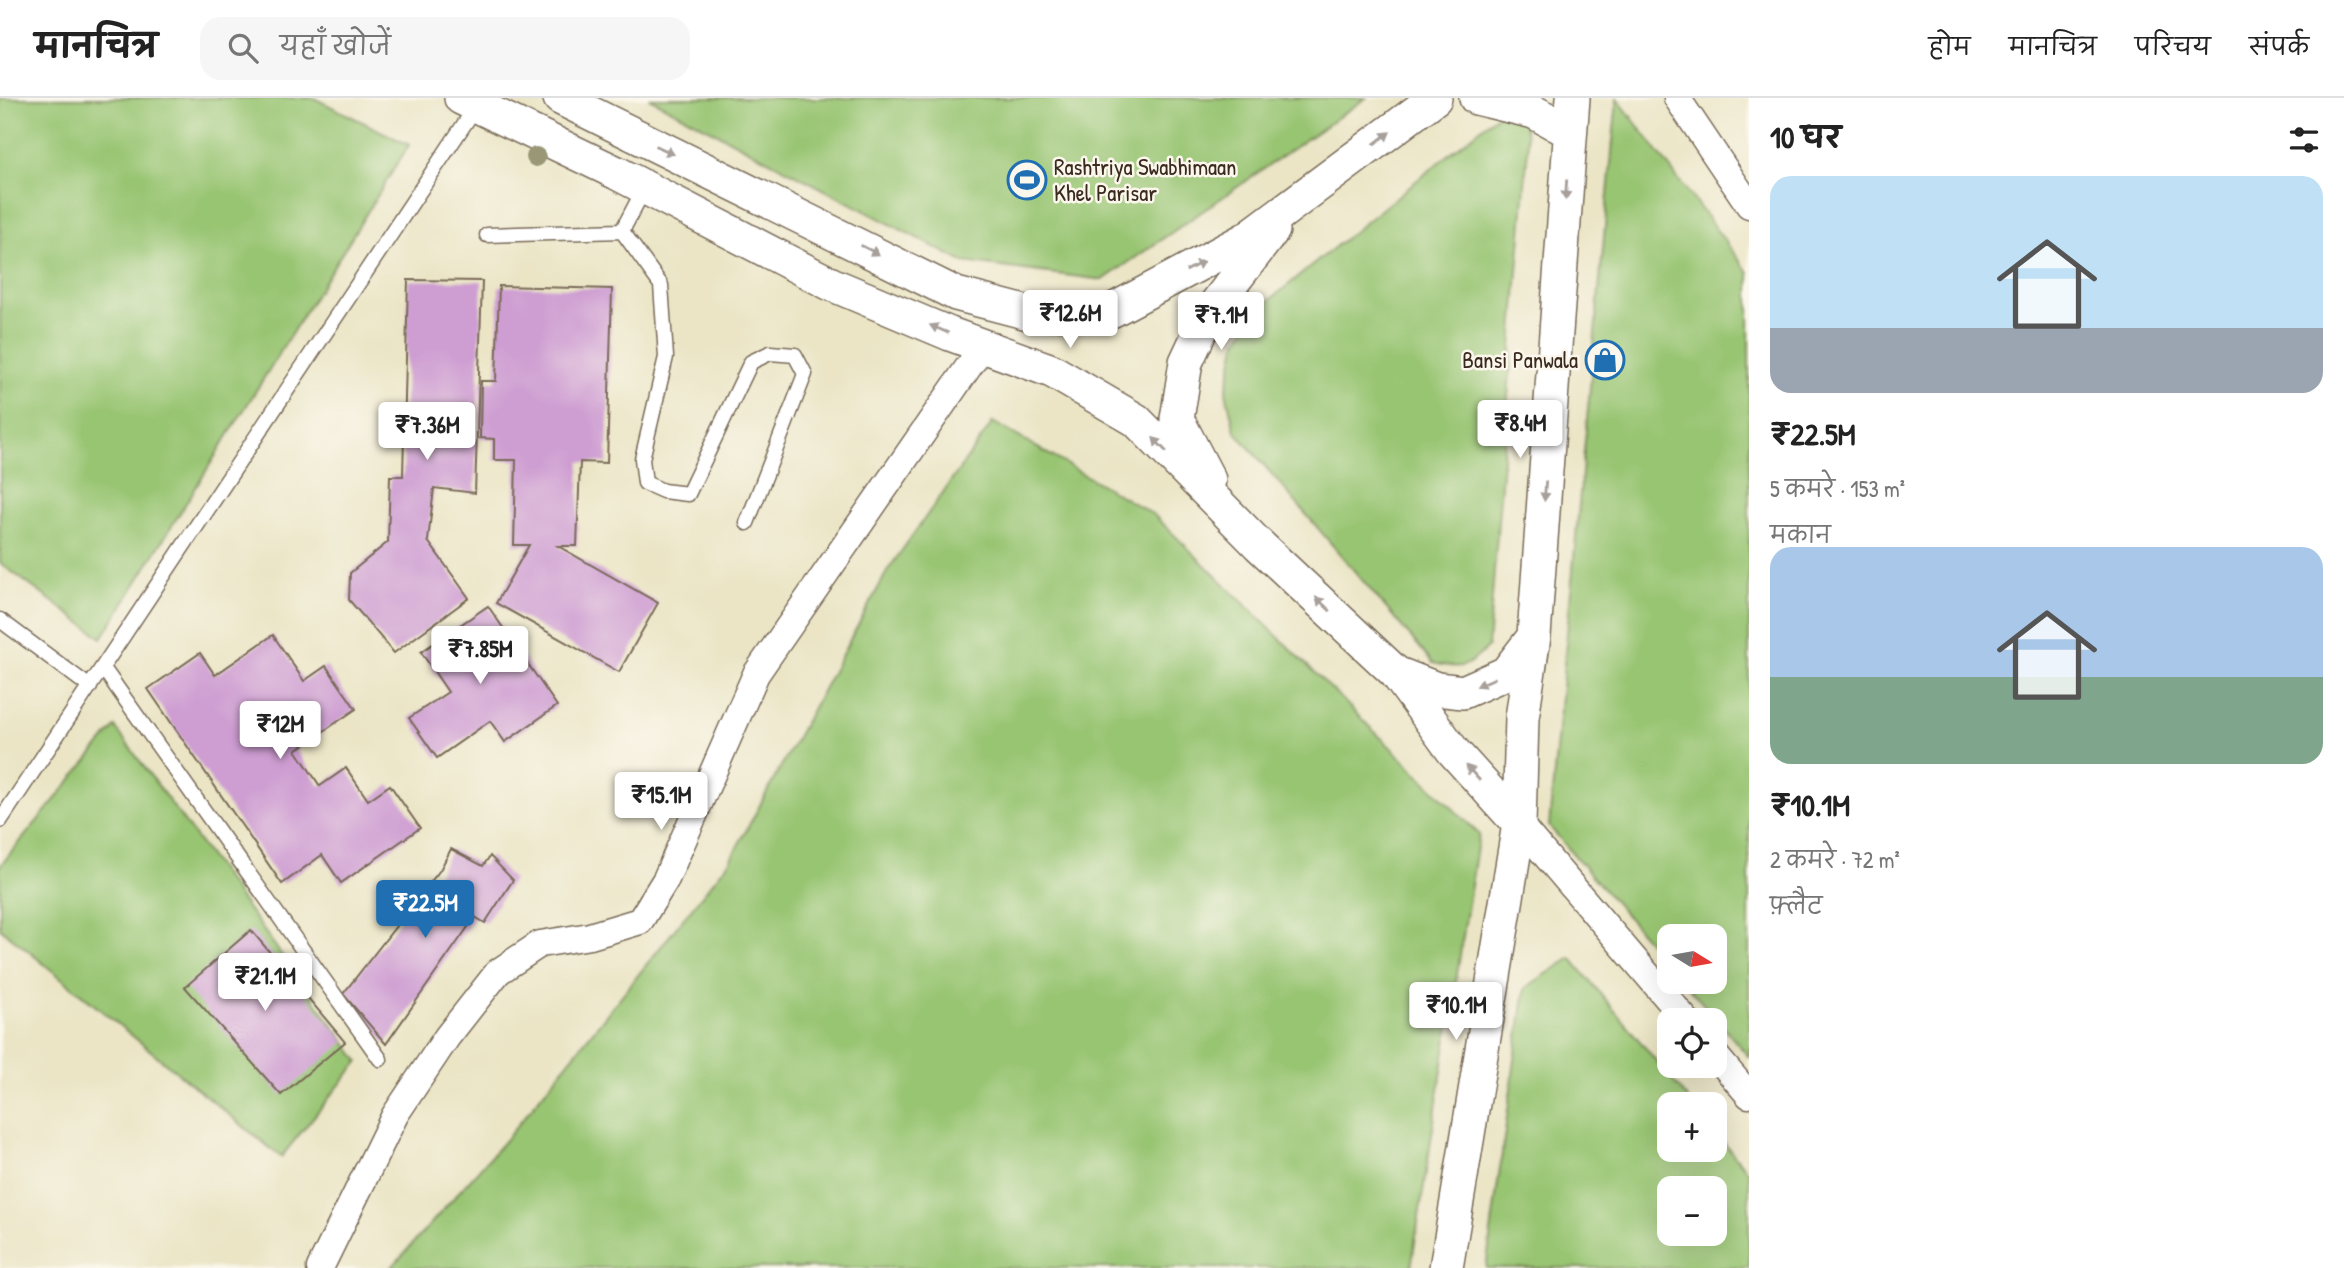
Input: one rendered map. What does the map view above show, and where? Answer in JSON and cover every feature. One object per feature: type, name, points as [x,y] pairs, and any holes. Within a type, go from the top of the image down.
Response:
[{"type":"street","points":[[560,98],[956,294],[1032,314],[1111,311],[1246,239],[1435,98]]},
{"type":"street","points":[[1476,98],[1534,112],[1570,132]]},
{"type":"street","points":[[1446,1268],[1519,824],[1522,718],[1534,636],[1573,98]]},
{"type":"street","points":[[1677,98],[1749,205]]},
{"type":"street","points":[[469,102],[631,180],[831,284],[1052,371],[1136,420],[1227,513],[1396,673],[1453,751],[1676,1008]]},
{"type":"street","points":[[631,180],[635,135]]},
{"type":"street","points":[[1227,513],[1177,419],[1186,362],[1209,313],[1293,204]]},
{"type":"street","points":[[320,1268],[395,1115],[447,1037],[498,972],[540,944],[590,936],[640,921],[666,879],[756,674],[983,346]]},
{"type":"street","points":[[1396,673],[1437,689],[1463,692],[1506,673],[1534,636]]},
{"type":"street","points":[[1727,1069],[1749,1095]]},
{"type":"lane","points":[[0,821],[90,687],[469,102]]},
{"type":"lane","points":[[631,180],[622,231],[661,285],[666,357],[642,459],[645,483],[663,491],[688,494],[751,362],[770,353],[795,355],[805,374],[747,523]]},
{"type":"lane","points":[[487,235],[622,231]]},
{"type":"lane","points":[[0,620],[90,687]]},
{"type":"lane","points":[[103,667],[380,1059]]},
{"type":"green space","points":[[0,98],[314,98],[409,145],[102,638],[0,563]]},
{"type":"green space","name":"Rashtriya Swabhimaan Khel Parisar","points":[[649,98],[1366,98],[1103,280],[963,262]]},
{"type":"green space","points":[[1617,98],[1749,273],[1749,1057],[1727,1032],[1727,1008],[1707,1008],[1694,994],[1727,994],[1727,924],[1657,924],[1657,951],[1549,826]]},
{"type":"green space","points":[[1501,112],[1524,117],[1528,146],[1488,647],[1469,663],[1457,667],[1433,663],[1235,431],[1226,392],[1236,344],[1255,312]]},
{"type":"green space","points":[[993,422],[1154,515],[1479,834],[1411,1268],[391,1268],[508,1137],[729,862],[888,570]]},
{"type":"green space","points":[[115,727],[359,1061],[281,1157],[0,928],[0,866]]},
{"type":"green space","points":[[1571,958],[1657,1062],[1657,1078],[1670,1078],[1682,1092],[1657,1092],[1657,1162],[1727,1162],[1727,1146],[1749,1173],[1749,1268],[1486,1268],[1525,988]]},
{"type":"building","points":[[408,280],[482,281],[475,493],[434,488],[428,541],[469,598],[394,653],[349,600],[350,573],[388,542],[390,476],[403,476]]},
{"type":"building","points":[[499,286],[612,289],[607,463],[580,462],[577,546],[558,546],[658,603],[619,672],[496,603],[529,545],[514,545],[516,460],[494,460],[494,439],[480,438],[481,381],[496,381]]},
{"type":"building","points":[[488,606],[557,706],[505,742],[490,721],[437,758],[409,718],[448,692],[421,652]]},
{"type":"building","points":[[273,635],[304,681],[326,666],[356,709],[296,750],[320,786],[346,768],[368,800],[390,785],[420,828],[341,883],[322,855],[282,884],[148,689],[200,653],[215,675]]},
{"type":"building","points":[[451,849],[483,866],[490,856],[513,880],[485,923],[475,917],[386,1044],[343,994],[440,870]]},
{"type":"building","points":[[251,930],[345,1042],[281,1095],[185,987]]},
{"type":"place","name":"Rashtriya Swabhimaan Khel Parisar","points":[[1027,180]]},
{"type":"place","name":"Bansi Panwala","points":[[1605,360]]}]
